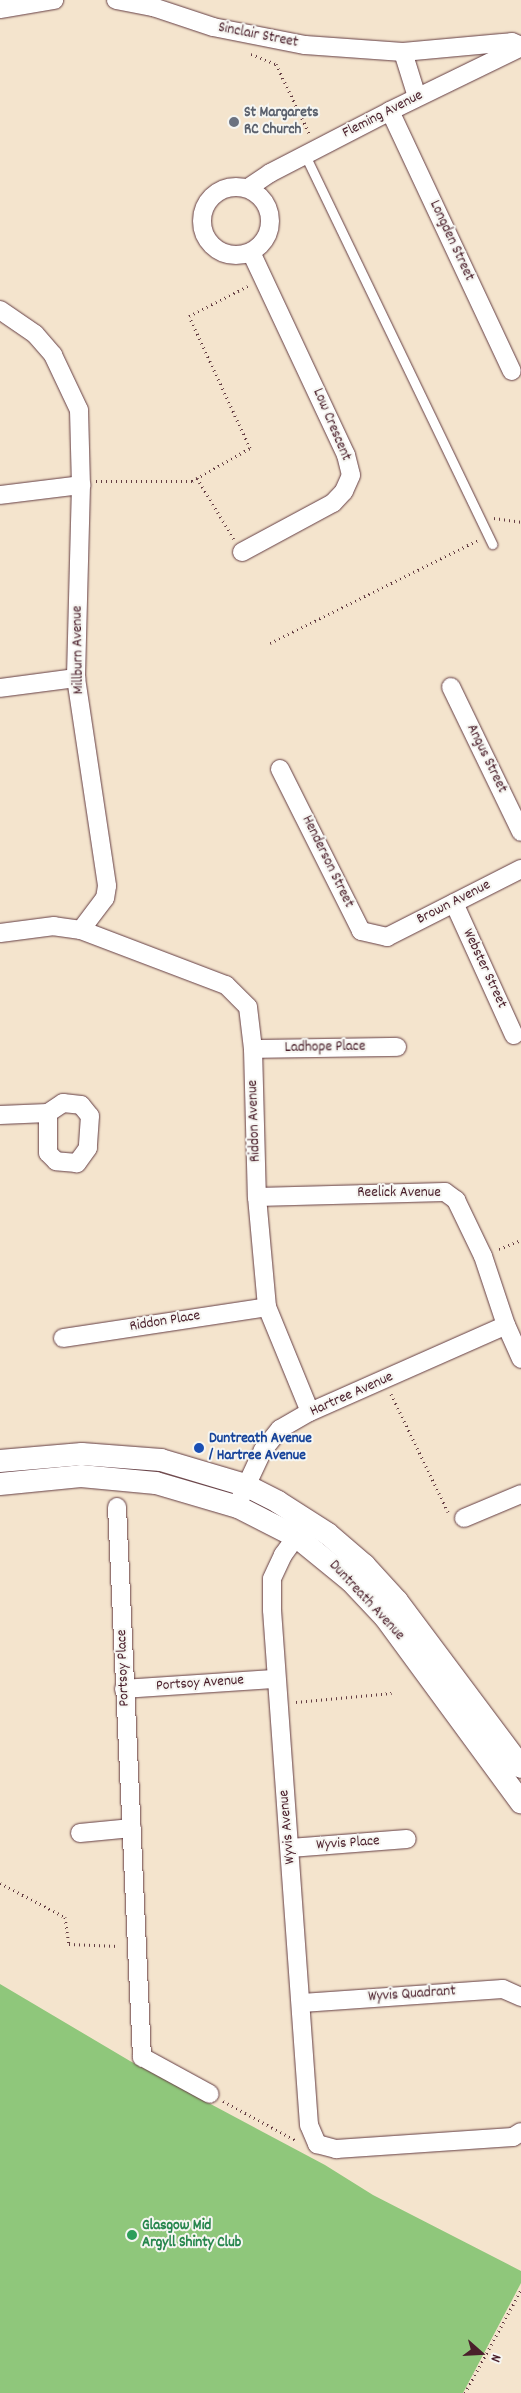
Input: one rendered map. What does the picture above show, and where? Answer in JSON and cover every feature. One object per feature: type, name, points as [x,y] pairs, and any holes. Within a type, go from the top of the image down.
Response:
[{"type":"street","points":[[0,9],[54,0]]},
{"type":"street","name":"Sinclair Street","points":[[116,0],[240,33],[305,45],[403,52],[512,42],[521,47]]},
{"type":"street","name":"Fleming Avenue","points":[[248,188],[311,152],[390,111],[521,47]]},
{"type":"street","points":[[403,52],[418,97]]},
{"type":"street","name":"Longden Street","points":[[390,111],[512,371]]},
{"type":"street","points":[[237,186],[248,188],[261,197],[269,211],[270,228],[263,242],[251,252],[229,255],[213,247],[201,227],[204,204],[219,190],[237,186]]},
{"type":"street","name":"Low Crescent","points":[[242,552],[334,503],[344,491],[351,475],[346,454],[251,252]]},
{"type":"street","name":"Millburn Avenue","points":[[0,310],[35,334],[53,355],[67,379],[79,410],[81,483],[76,678],[107,886],[105,898],[81,930]]},
{"type":"street","points":[[0,495],[81,483]]},
{"type":"street","points":[[0,688],[76,678]]},
{"type":"street","name":"Angus Street","points":[[451,687],[521,832]]},
{"type":"street","name":"Henderson Street","points":[[280,769],[360,931],[387,938]]},
{"type":"street","name":"Brown Avenue","points":[[387,938],[521,869]]},
{"type":"street","name":"Webster Street","points":[[454,903],[514,1035]]},
{"type":"street","points":[[0,933],[54,926],[81,930]]},
{"type":"street","name":"Riddon Avenue","points":[[81,930],[226,985],[248,1007],[253,1049],[257,1197],[267,1307],[310,1412]]},
{"type":"street","name":"Ladhope Place","points":[[253,1049],[397,1047]]},
{"type":"street","points":[[0,1115],[48,1113]]},
{"type":"street","name":"Reelick Avenue","points":[[257,1197],[446,1192],[456,1200],[484,1256],[506,1325],[521,1359]]},
{"type":"street","name":"Riddon Place","points":[[63,1338],[267,1307]]},
{"type":"street","name":"Hartree Avenue","points":[[238,1507],[245,1485],[263,1450],[280,1429],[310,1412],[384,1381],[506,1325]]},
{"type":"street","name":"Duntreath Avenue","points":[[0,1461],[55,1454],[140,1457],[181,1464],[245,1485],[303,1528],[364,1565],[397,1601],[521,1767]]},
{"type":"street","name":"Duntreath Avenue","points":[[0,1484],[81,1476],[131,1478],[194,1492],[303,1528],[385,1618],[521,1802]]},
{"type":"street","points":[[464,1518],[521,1494]]},
{"type":"street","name":"Portsoy Place","points":[[117,1507],[142,2057],[210,2094]]},
{"type":"street","name":"Wyvis Avenue","points":[[303,1528],[272,1579],[276,1679],[302,2003],[309,2124],[317,2144]]},
{"type":"street","name":"Portsoy Avenue","points":[[124,1689],[276,1679]]},
{"type":"street","points":[[80,1833],[132,1828]]},
{"type":"street","name":"Wyvis Place","points":[[290,1848],[407,1839]]},
{"type":"street","name":"Wyvis Quadrant","points":[[302,2003],[503,1989],[521,1996]]},
{"type":"street","points":[[317,2144],[336,2149],[513,2137],[521,2132]]},
{"type":"lane","points":[[311,152],[490,540]]},
{"type":"path","points":[[240,33],[242,51],[276,64],[311,152]]},
{"type":"path","points":[[81,483],[192,481],[250,448],[189,316],[264,279]]},
{"type":"path","points":[[197,478],[242,552]]},
{"type":"path","points":[[480,516],[521,522]]},
{"type":"path","points":[[270,643],[490,540]]},
{"type":"path","points":[[484,1256],[521,1240]]},
{"type":"path","points":[[384,1381],[453,1522],[464,1518]]},
{"type":"path","points":[[278,1703],[392,1692]]},
{"type":"path","points":[[0,1883],[65,1917],[69,1944],[119,1945],[120,1954]]},
{"type":"path","points":[[210,2094],[308,2147],[317,2144]]},
{"type":"path","points":[[466,2393],[521,2290]]},
{"type":"green space","points":[[0,1984],[130,2061],[325,2165],[373,2195],[521,2271],[521,2283],[463,2393],[0,2393]]},
{"type":"place","name":"St Margarets RC Church","points":[[234,122]]},
{"type":"place","name":"Duntreath Avenue / Hartree Avenue","points":[[199,1448]]},
{"type":"place","name":"Glasgow Mid Argyll Shinty Club","points":[[132,2235]]}]
